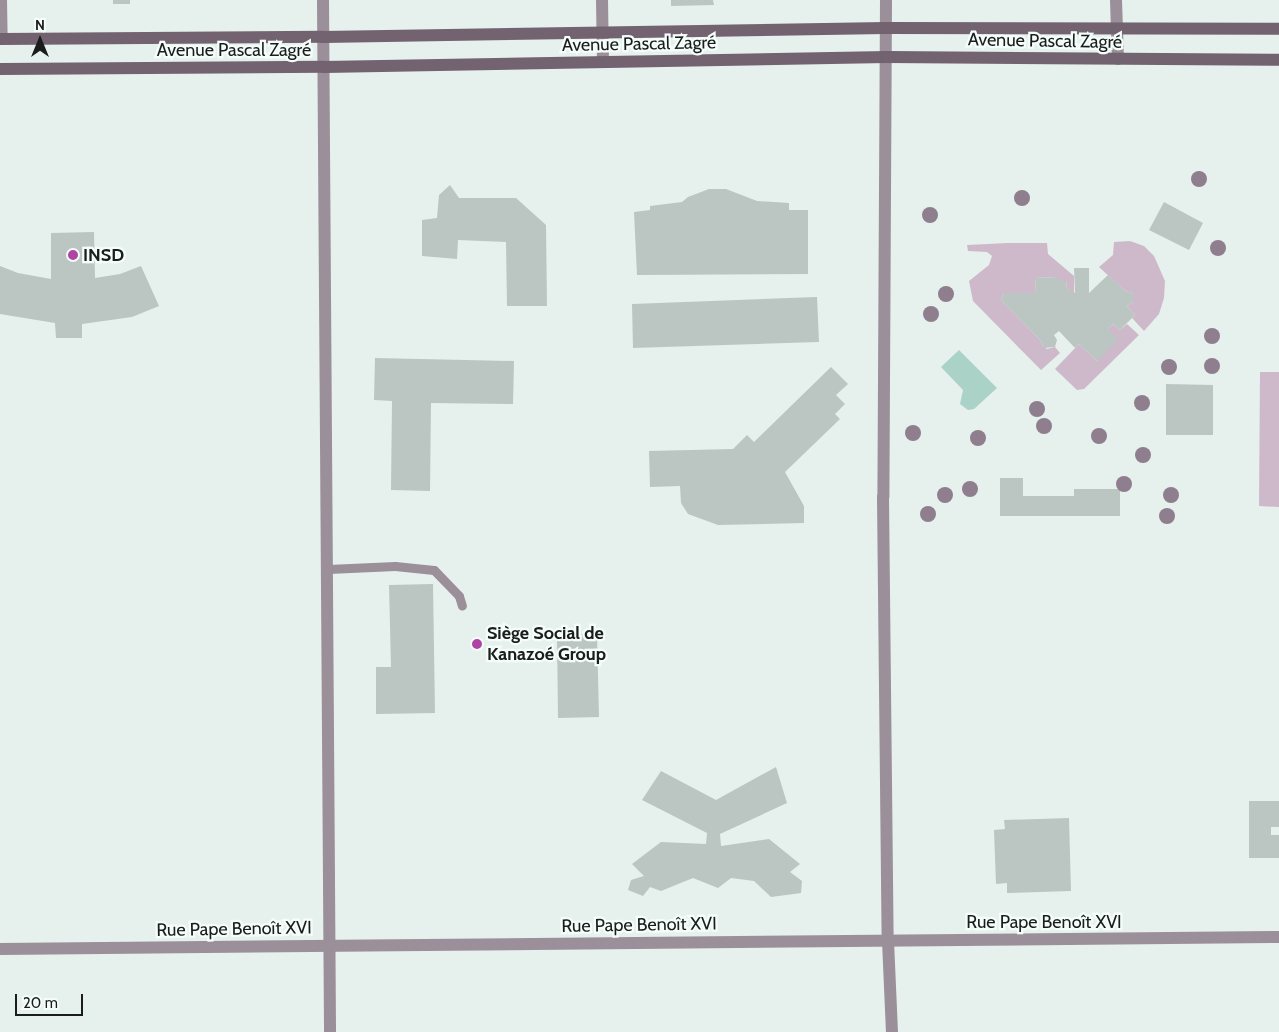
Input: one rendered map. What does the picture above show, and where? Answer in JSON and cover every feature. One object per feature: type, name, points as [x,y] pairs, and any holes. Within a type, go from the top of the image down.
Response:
[{"type":"main road","name":"Avenue Pascal Zagré","points":[[1,39],[324,37],[886,28],[1279,30]]},
{"type":"main road","name":"Avenue Pascal Zagré","points":[[0,69],[324,67],[887,57],[1279,60]]},
{"type":"street","points":[[1,0],[1,39]]},
{"type":"street","points":[[323,0],[330,1032]]},
{"type":"street","points":[[602,0],[603,62]]},
{"type":"street","points":[[886,0],[883,497],[888,941],[892,1032]]},
{"type":"street","points":[[1116,0],[1118,59]]},
{"type":"street","name":"Rue Pape Benoît XVI","points":[[0,949],[1279,937]]},
{"type":"lane","points":[[328,569],[395,566],[434,570],[459,596],[462,606]]},
{"type":"shaded area","points":[[1130,241],[1144,246],[1154,256],[1165,281],[1164,298],[1159,314],[1144,331],[1132,318],[1135,315],[1127,306],[1133,302],[1132,293],[1125,291],[1099,267],[1113,255],[1114,242]]},
{"type":"shaded area","points":[[1047,243],[1048,254],[1074,276],[1074,293],[1066,287],[1067,281],[1058,281],[1058,277],[1035,278],[1036,293],[1003,293],[1001,300],[1041,341],[1043,346],[1047,349],[1055,347],[1060,353],[1041,370],[973,301],[969,281],[989,265],[992,256],[987,252],[968,251],[967,245]]},
{"type":"shaded area","points":[[1113,324],[1120,330],[1127,324],[1139,335],[1084,389],[1077,390],[1055,369],[1079,344],[1097,361],[1108,329]]},
{"type":"shaded area","points":[[959,350],[997,388],[974,409],[968,410],[960,404],[963,390],[941,367]]},
{"type":"shaded area","points":[[1260,372],[1279,372],[1279,507],[1259,506]]},
{"type":"building","points":[[113,0],[130,0],[130,4],[113,4]]},
{"type":"building","points":[[671,0],[713,0],[714,5],[671,6]]},
{"type":"building","points":[[450,185],[459,198],[516,198],[546,225],[547,306],[507,306],[506,242],[458,240],[457,259],[422,256],[422,220],[437,218],[439,195]]},
{"type":"building","points":[[709,189],[726,189],[757,201],[789,203],[789,210],[808,210],[808,274],[637,275],[634,212],[650,210],[650,206],[682,202],[688,197]]},
{"type":"building","points":[[1164,202],[1203,223],[1189,250],[1149,230]]},
{"type":"building","points":[[94,232],[95,278],[120,274],[141,266],[159,306],[132,317],[82,324],[82,338],[56,338],[55,323],[0,314],[0,266],[18,273],[51,279],[51,233]]},
{"type":"building","points":[[1074,268],[1089,268],[1089,293],[1108,275],[1125,291],[1132,293],[1134,298],[1133,302],[1127,306],[1135,315],[1120,330],[1113,324],[1108,329],[1118,340],[1097,361],[1079,344],[1075,348],[1059,331],[1054,335],[1057,340],[1055,347],[1044,348],[1041,341],[1001,300],[1003,293],[1036,293],[1035,278],[1058,277],[1058,281],[1067,281],[1066,287],[1075,293]]},
{"type":"building","points":[[817,297],[819,342],[633,348],[632,304]]},
{"type":"building","points":[[375,358],[514,361],[513,404],[431,403],[430,491],[391,490],[392,401],[374,400]]},
{"type":"building","points":[[831,367],[848,384],[836,395],[845,404],[835,414],[840,419],[785,472],[804,506],[804,523],[718,525],[688,514],[681,503],[680,486],[650,487],[649,451],[733,449],[747,435],[754,442]]},
{"type":"building","points":[[1166,384],[1213,385],[1213,435],[1166,435]]},
{"type":"building","points":[[1000,478],[1023,478],[1023,496],[1074,496],[1074,489],[1120,489],[1120,516],[1000,516]]},
{"type":"building","points":[[433,584],[435,713],[376,714],[376,667],[391,667],[389,585]]},
{"type":"building","points":[[597,634],[599,717],[558,718],[557,635]]},
{"type":"building","points":[[776,767],[787,803],[720,834],[721,846],[769,839],[800,864],[790,872],[802,881],[801,893],[771,897],[754,881],[731,878],[718,888],[693,878],[661,891],[650,887],[643,896],[628,890],[631,880],[644,876],[632,864],[661,842],[706,844],[707,833],[642,800],[661,771],[716,800]]},
{"type":"building","points":[[1249,801],[1279,801],[1279,827],[1271,827],[1271,835],[1279,835],[1279,858],[1249,858]]},
{"type":"building","points":[[1069,818],[1071,891],[1007,893],[1007,883],[996,884],[994,830],[1005,829],[1004,820]]},
{"type":"place","name":"INSD","points":[[73,255]]},
{"type":"place","name":"Siège Social de Kanazoé Group","points":[[477,644]]}]
